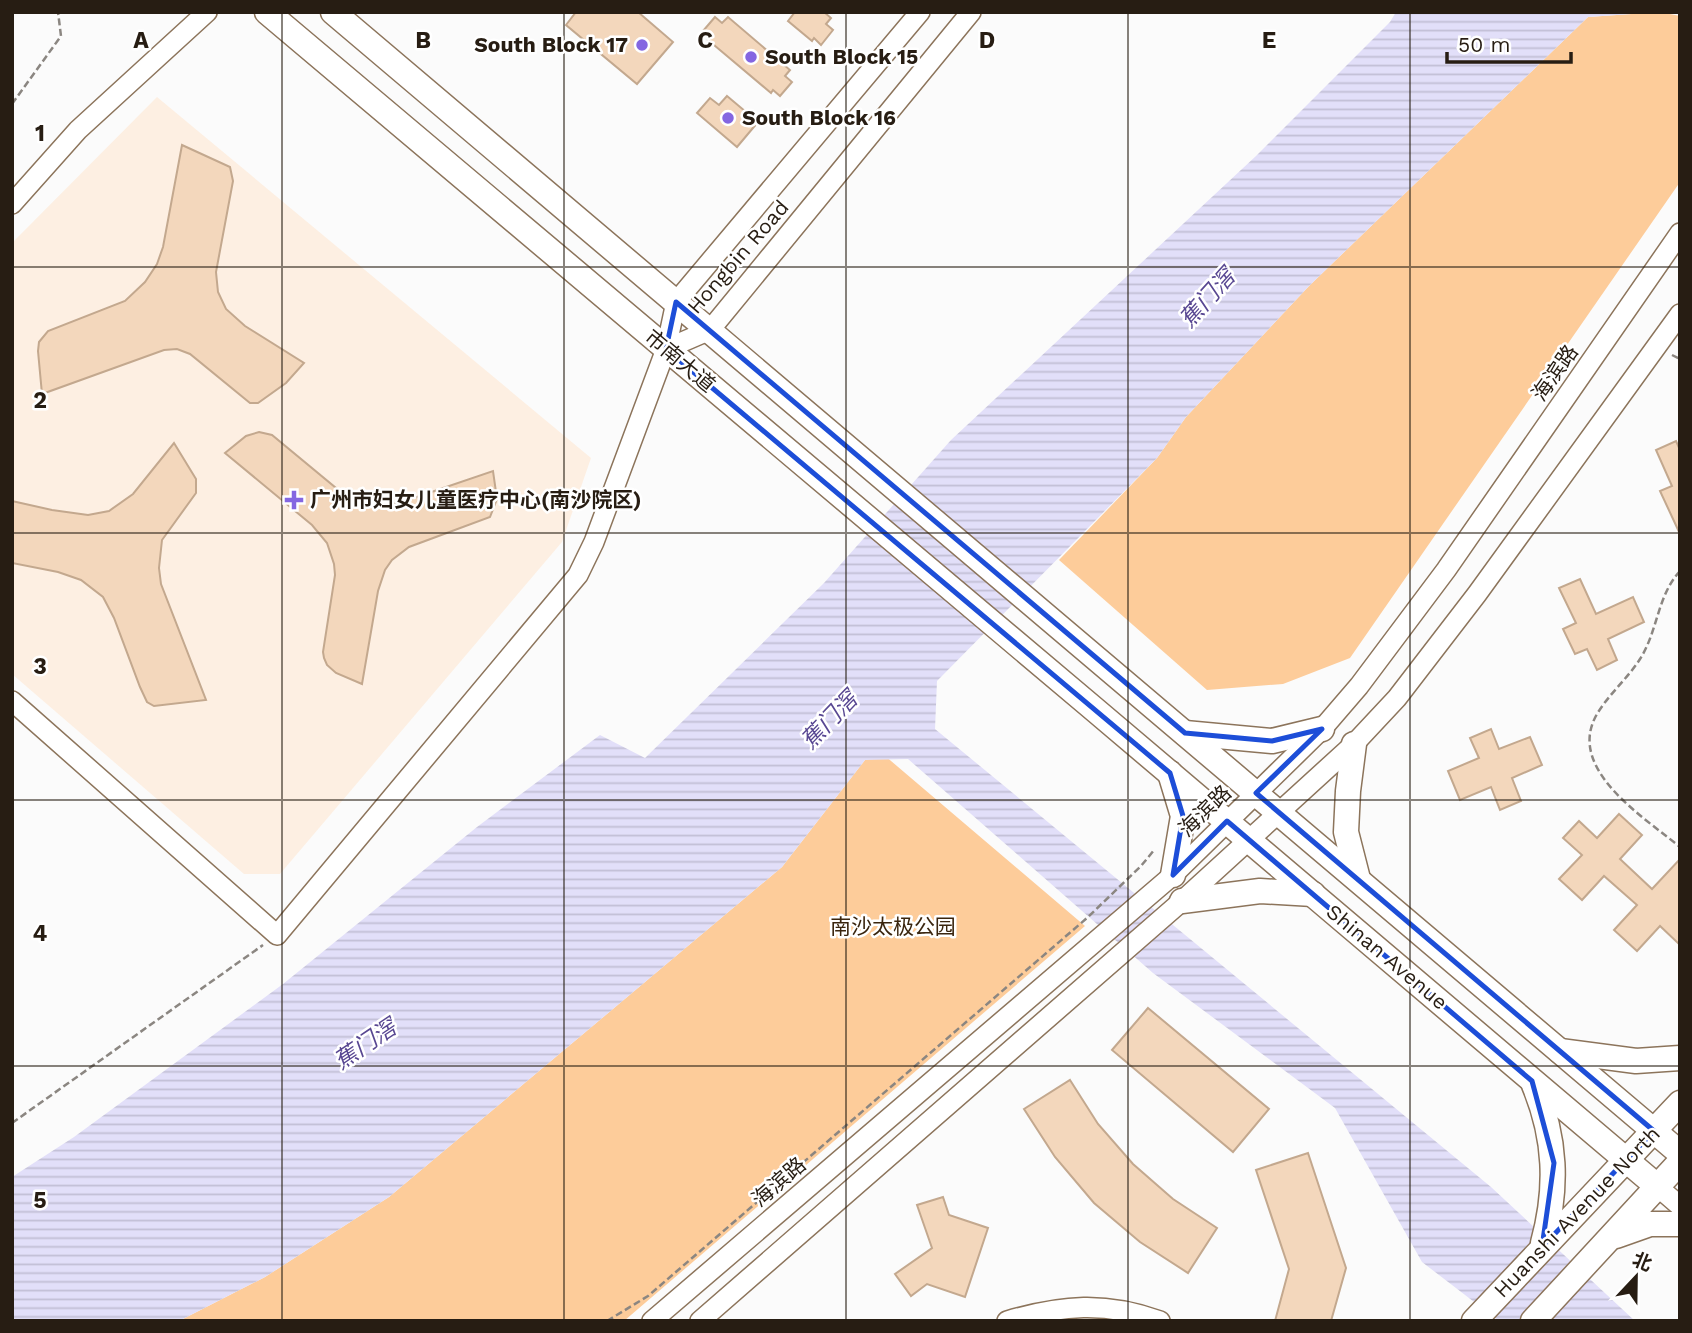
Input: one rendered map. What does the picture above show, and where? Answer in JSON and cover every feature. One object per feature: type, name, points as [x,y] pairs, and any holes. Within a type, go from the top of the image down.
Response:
[{"type":"main road","name":"市南大道","points":[[267,12],[1094,709]]},
{"type":"main road","name":"市南大道","points":[[333,12],[1120,678]]},
{"type":"main road","name":"Shinan Avenue","points":[[1120,678],[1680,1153]]},
{"type":"main road","name":"Shinan Avenue","points":[[1094,709],[1658,1187]]},
{"type":"main road","points":[[1185,733],[1272,741],[1322,729]]},
{"type":"main road","points":[[1354,744],[1346,832],[1358,879]]},
{"type":"main road","points":[[1170,773],[1183,816],[1172,875]]},
{"type":"main road","points":[[1182,901],[1259,891],[1313,894]]},
{"type":"main road","points":[[1560,1051],[1636,1061],[1680,1058]]},
{"type":"main road","points":[[1532,1081],[1543,1107],[1554,1163],[1554,1191],[1542,1247]]},
{"type":"main road","name":"Huanshi Avenue North","points":[[1474,1321],[1680,1103]]},
{"type":"main road","name":"Huanshi Avenue North","points":[[1533,1321],[1680,1163]]},
{"type":"main road","points":[[1609,1239],[1650,1224],[1680,1224]]},
{"type":"street","points":[[12,204],[78,130],[207,12]]},
{"type":"street","name":"Hongbin Road","points":[[666,349],[676,302],[920,12]]},
{"type":"street","name":"Hongbin Road","points":[[666,349],[710,330],[971,12]]},
{"type":"street","name":"海滨路","points":[[652,1321],[1172,875],[1322,729],[1359,686],[1446,569],[1680,233]]},
{"type":"street","points":[[699,1321],[1182,901],[1354,744],[1398,698],[1477,594],[1680,314]]},
{"type":"street","points":[[12,701],[278,935],[578,575],[594,542],[666,349]]},
{"type":"street","name":"Shinan Avenue","points":[[1658,1187],[1680,1206]]},
{"type":"street","points":[[1007,1321],[1045,1310],[1091,1307],[1137,1313],[1160,1321]]},
{"type":"path","points":[[12,104],[61,36],[58,12]]},
{"type":"path","points":[[1680,571],[1670,582],[1643,653],[1596,715],[1590,735],[1591,756],[1599,775],[1680,847]]},
{"type":"path","points":[[607,1321],[648,1296],[1087,918],[1141,866]]},
{"type":"path","points":[[12,1123],[278,935]]},
{"type":"highlighted area","points":[[676,302],[1185,733],[1272,741],[1322,729],[1256,793],[1654,1131],[1542,1247],[1554,1163],[1532,1081],[1227,821],[1173,875],[1183,816],[1170,773],[666,349]]},
{"type":"shaded area","name":"广州市妇女儿童医疗中心(南沙院区)","points":[[157,97],[591,458],[562,542],[280,874],[244,874],[12,674],[12,243]]},
{"type":"green space","points":[[1660,12],[1680,16],[1680,182],[1350,658],[1283,684],[1207,690],[1059,560],[1157,458],[1186,417],[1309,286],[1588,17]]},
{"type":"green space","name":"南沙太极公园","points":[[884,755],[1085,926],[624,1321],[179,1321],[265,1277],[389,1197],[782,867],[865,760]]},
{"type":"water","name":"蕉门滘","points":[[1396,12],[1660,12],[1588,17],[1309,286],[1186,417],[1157,458],[937,681],[935,729],[1491,1187],[1635,1321],[1499,1321],[1422,1262],[1335,1108],[1153,973],[908,759],[865,760],[782,867],[389,1197],[265,1277],[179,1321],[12,1321],[12,1177],[74,1137],[283,984],[477,827],[600,735],[645,758],[824,583],[951,440],[1256,156],[1390,22]]},
{"type":"building","name":"South Block 17","points":[[576,12],[638,12],[673,42],[637,84],[566,25]]},
{"type":"building","points":[[795,12],[824,12],[831,18],[826,24],[833,30],[821,45],[814,38],[812,41],[788,21]]},
{"type":"building","name":"South Block 15","points":[[715,17],[722,23],[728,17],[790,70],[785,76],[792,82],[780,96],[773,90],[771,93],[708,40],[710,38],[703,31]]},
{"type":"building","name":"South Block 16","points":[[727,96],[758,122],[737,147],[697,113],[710,98],[719,105]]},
{"type":"building","points":[[182,145],[230,167],[233,181],[216,272],[218,292],[226,309],[245,326],[304,363],[286,383],[258,403],[250,403],[190,354],[177,349],[164,350],[42,394],[38,351],[39,342],[48,331],[125,301],[145,282],[157,264],[163,247]]},
{"type":"building","points":[[259,432],[272,435],[347,497],[379,506],[402,502],[493,471],[497,499],[490,517],[409,547],[392,560],[385,570],[378,591],[362,684],[336,673],[324,658],[335,575],[327,543],[312,525],[225,453],[246,436]]},
{"type":"building","points":[[1676,441],[1680,450],[1680,534],[1660,491],[1672,486],[1656,450]]},
{"type":"building","points":[[174,443],[196,479],[196,493],[162,540],[159,568],[161,584],[206,700],[154,706],[147,702],[103,597],[81,580],[58,572],[12,563],[12,501],[88,515],[109,511],[133,494]]},
{"type":"building","points":[[1580,579],[1596,614],[1633,597],[1644,622],[1608,639],[1617,660],[1597,670],[1587,649],[1575,654],[1563,629],[1576,623],[1559,588]]},
{"type":"building","points":[[1491,729],[1499,749],[1530,737],[1542,765],[1512,778],[1521,801],[1500,810],[1491,787],[1460,800],[1448,771],[1479,758],[1470,738]]},
{"type":"building","points":[[1619,814],[1642,835],[1620,859],[1652,889],[1680,859],[1680,945],[1660,926],[1637,951],[1614,930],[1637,905],[1604,876],[1582,900],[1559,879],[1582,855],[1563,838],[1579,821],[1597,838]]},
{"type":"building","points":[[1148,1008],[1269,1109],[1233,1152],[1112,1050]]},
{"type":"building","points":[[1070,1080],[1098,1124],[1133,1164],[1173,1199],[1217,1228],[1188,1273],[1140,1242],[1094,1203],[1055,1157],[1024,1109]]},
{"type":"building","points":[[1308,1153],[1346,1268],[1331,1321],[1275,1321],[1289,1269],[1256,1170]]},
{"type":"building","points":[[943,1197],[949,1215],[988,1228],[965,1297],[927,1284],[911,1296],[895,1274],[932,1248],[917,1205]]},
{"type":"place","name":"South Block 17","points":[[642,45]]},
{"type":"place","name":"South Block 15","points":[[751,57]]},
{"type":"place","name":"South Block 16","points":[[728,118]]},
{"type":"place","name":"广州市妇女儿童医疗中心(南沙院区)","points":[[294,500]]}]
